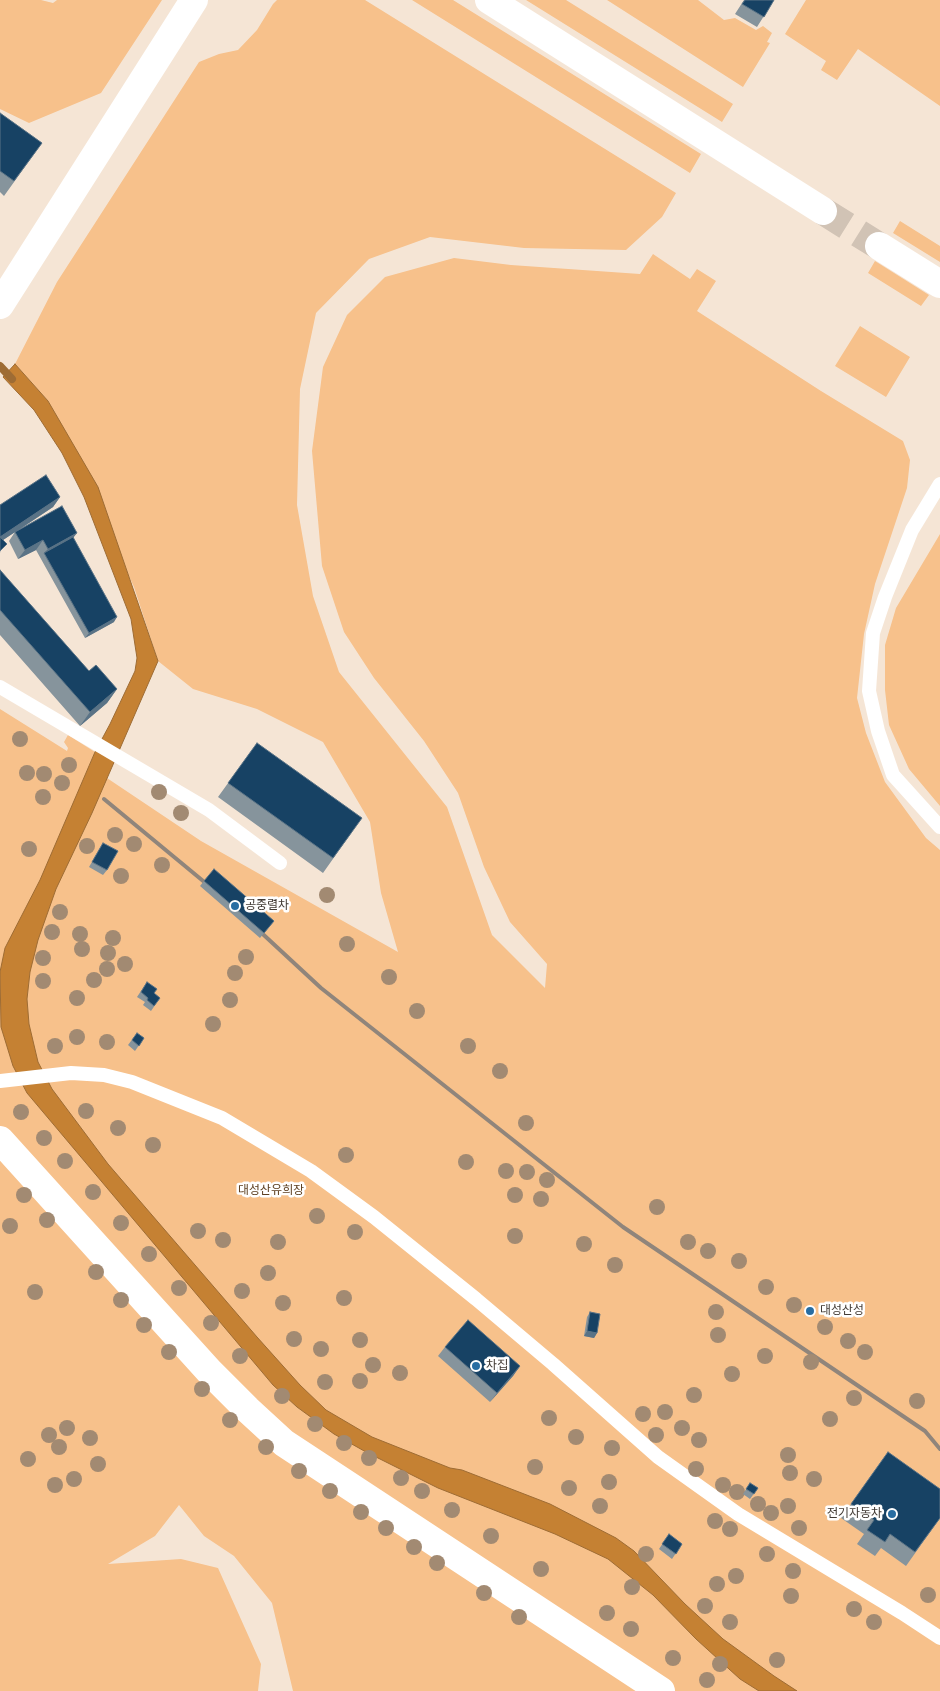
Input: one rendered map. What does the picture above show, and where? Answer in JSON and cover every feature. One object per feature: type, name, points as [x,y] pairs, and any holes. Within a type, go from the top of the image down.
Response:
[{"type":"street","points":[[4,298],[194,0]]},
{"type":"street","points":[[489,0],[822,211]]},
{"type":"street","points":[[879,246],[940,284]]},
{"type":"street","points":[[0,1140],[209,1371],[246,1409],[284,1443],[661,1691]]},
{"type":"lane","points":[[940,484],[912,530],[885,597],[873,634],[869,691],[878,731],[894,775],[940,827]]},
{"type":"lane","points":[[0,688],[209,810],[280,863]]},
{"type":"lane","points":[[0,1081],[71,1073],[104,1076],[132,1082],[222,1118],[311,1171],[374,1217],[553,1364],[658,1457],[738,1514],[940,1638]]},
{"type":"green space","points":[[0,0],[41,0],[53,3],[57,0],[162,0],[101,93],[29,123],[0,109]]},
{"type":"green space","name":"대성산유희장","points":[[277,0],[365,0],[676,193],[662,217],[626,250],[524,248],[430,237],[369,259],[316,313],[300,389],[297,505],[313,596],[339,672],[447,807],[492,935],[545,988],[547,964],[510,922],[484,867],[458,793],[424,741],[374,678],[344,632],[322,566],[312,451],[323,367],[347,315],[385,277],[454,258],[511,265],[640,274],[653,254],[690,279],[697,269],[716,281],[697,311],[903,441],[910,460],[907,488],[875,584],[864,634],[857,698],[866,733],[885,782],[926,838],[940,850],[940,1691],[293,1691],[272,1603],[234,1556],[204,1536],[179,1505],[155,1536],[108,1564],[181,1559],[218,1568],[261,1664],[258,1691],[0,1691],[0,709],[67,751],[68,748],[64,742],[68,735],[95,752],[89,766],[201,841],[398,952],[381,893],[370,822],[323,742],[257,709],[193,689],[158,661],[134,587],[48,401],[15,364],[57,282],[199,62],[219,54],[238,50],[257,30]]},
{"type":"green space","points":[[412,0],[453,0],[701,154],[690,173]]},
{"type":"green space","points":[[526,0],[566,0],[733,104],[722,122]]},
{"type":"green space","points":[[607,0],[698,0],[724,20],[735,18],[756,30],[763,26],[772,33],[767,42],[770,43],[743,87]]},
{"type":"green space","points":[[806,0],[940,0],[940,106],[858,49],[837,80],[821,70],[826,61],[785,34]]},
{"type":"green space","points":[[900,221],[940,246],[940,262],[893,233]]},
{"type":"green space","points":[[875,261],[929,295],[921,306],[868,273]]},
{"type":"green space","points":[[860,326],[910,357],[886,397],[835,366]]},
{"type":"green space","points":[[940,534],[940,806],[909,769],[889,725],[885,690],[885,645],[896,608]]},
{"type":"shaded area","points":[[15,364],[48,401],[98,487],[158,661],[92,813],[56,889],[38,940],[30,972],[27,999],[29,1024],[38,1062],[52,1089],[108,1164],[257,1337],[300,1385],[326,1410],[372,1437],[450,1468],[462,1470],[550,1504],[616,1538],[634,1551],[685,1604],[723,1639],[797,1691],[759,1691],[740,1679],[696,1639],[653,1595],[608,1559],[555,1534],[438,1488],[334,1434],[297,1407],[273,1385],[27,1093],[13,1066],[1,1027],[0,972],[5,948],[40,880],[95,752],[135,671],[137,658],[131,619],[84,497],[62,453],[34,410],[3,377]]},
{"type":"building","points":[[745,0],[774,0],[764,17],[742,4]]},
{"type":"building","points":[[0,113],[42,143],[14,181],[0,171]]},
{"type":"building","points":[[46,475],[60,497],[0,537],[0,505]]},
{"type":"building","points":[[62,506],[77,533],[48,549],[43,540],[25,550],[15,532]]},
{"type":"building","points":[[0,537],[7,544],[0,551]]},
{"type":"building","points":[[73,537],[117,617],[89,633],[44,553]]},
{"type":"building","points":[[0,570],[89,671],[96,665],[117,689],[90,712],[0,610]]},
{"type":"building","points":[[257,743],[362,818],[333,858],[228,783]]},
{"type":"building","points":[[103,843],[118,851],[107,870],[92,862]]},
{"type":"building","points":[[214,869],[274,921],[264,933],[204,881]]},
{"type":"building","points":[[147,982],[157,989],[154,993],[160,998],[154,1006],[141,992]]},
{"type":"building","points":[[137,1033],[144,1038],[139,1046],[132,1040]]},
{"type":"building","points":[[590,1312],[600,1314],[597,1333],[587,1331]]},
{"type":"building","name":"차집","points":[[468,1320],[520,1366],[497,1393],[445,1347]]},
{"type":"building","name":"전기자동차","points":[[888,1452],[940,1489],[940,1518],[915,1552],[890,1534],[885,1542],[867,1530],[874,1520],[851,1504]]},
{"type":"building","points":[[750,1483],[758,1488],[754,1494],[746,1489]]},
{"type":"building","points":[[669,1534],[682,1544],[676,1554],[662,1544]]},
{"type":"waterway","points":[[0,366],[12,379]]},
{"type":"tunnel","points":[[823,211],[879,246]]},
{"type":"railway","points":[[104,799],[214,890]]},
{"type":"railway","points":[[253,925],[321,988],[623,1227],[925,1431],[940,1449]]},
{"type":"place","name":"공중렬차","points":[[235,906]]},
{"type":"place","name":"대성산성","points":[[810,1311]]},
{"type":"place","name":"차집","points":[[476,1366]]},
{"type":"place","name":"전기자동차","points":[[892,1514]]}]
